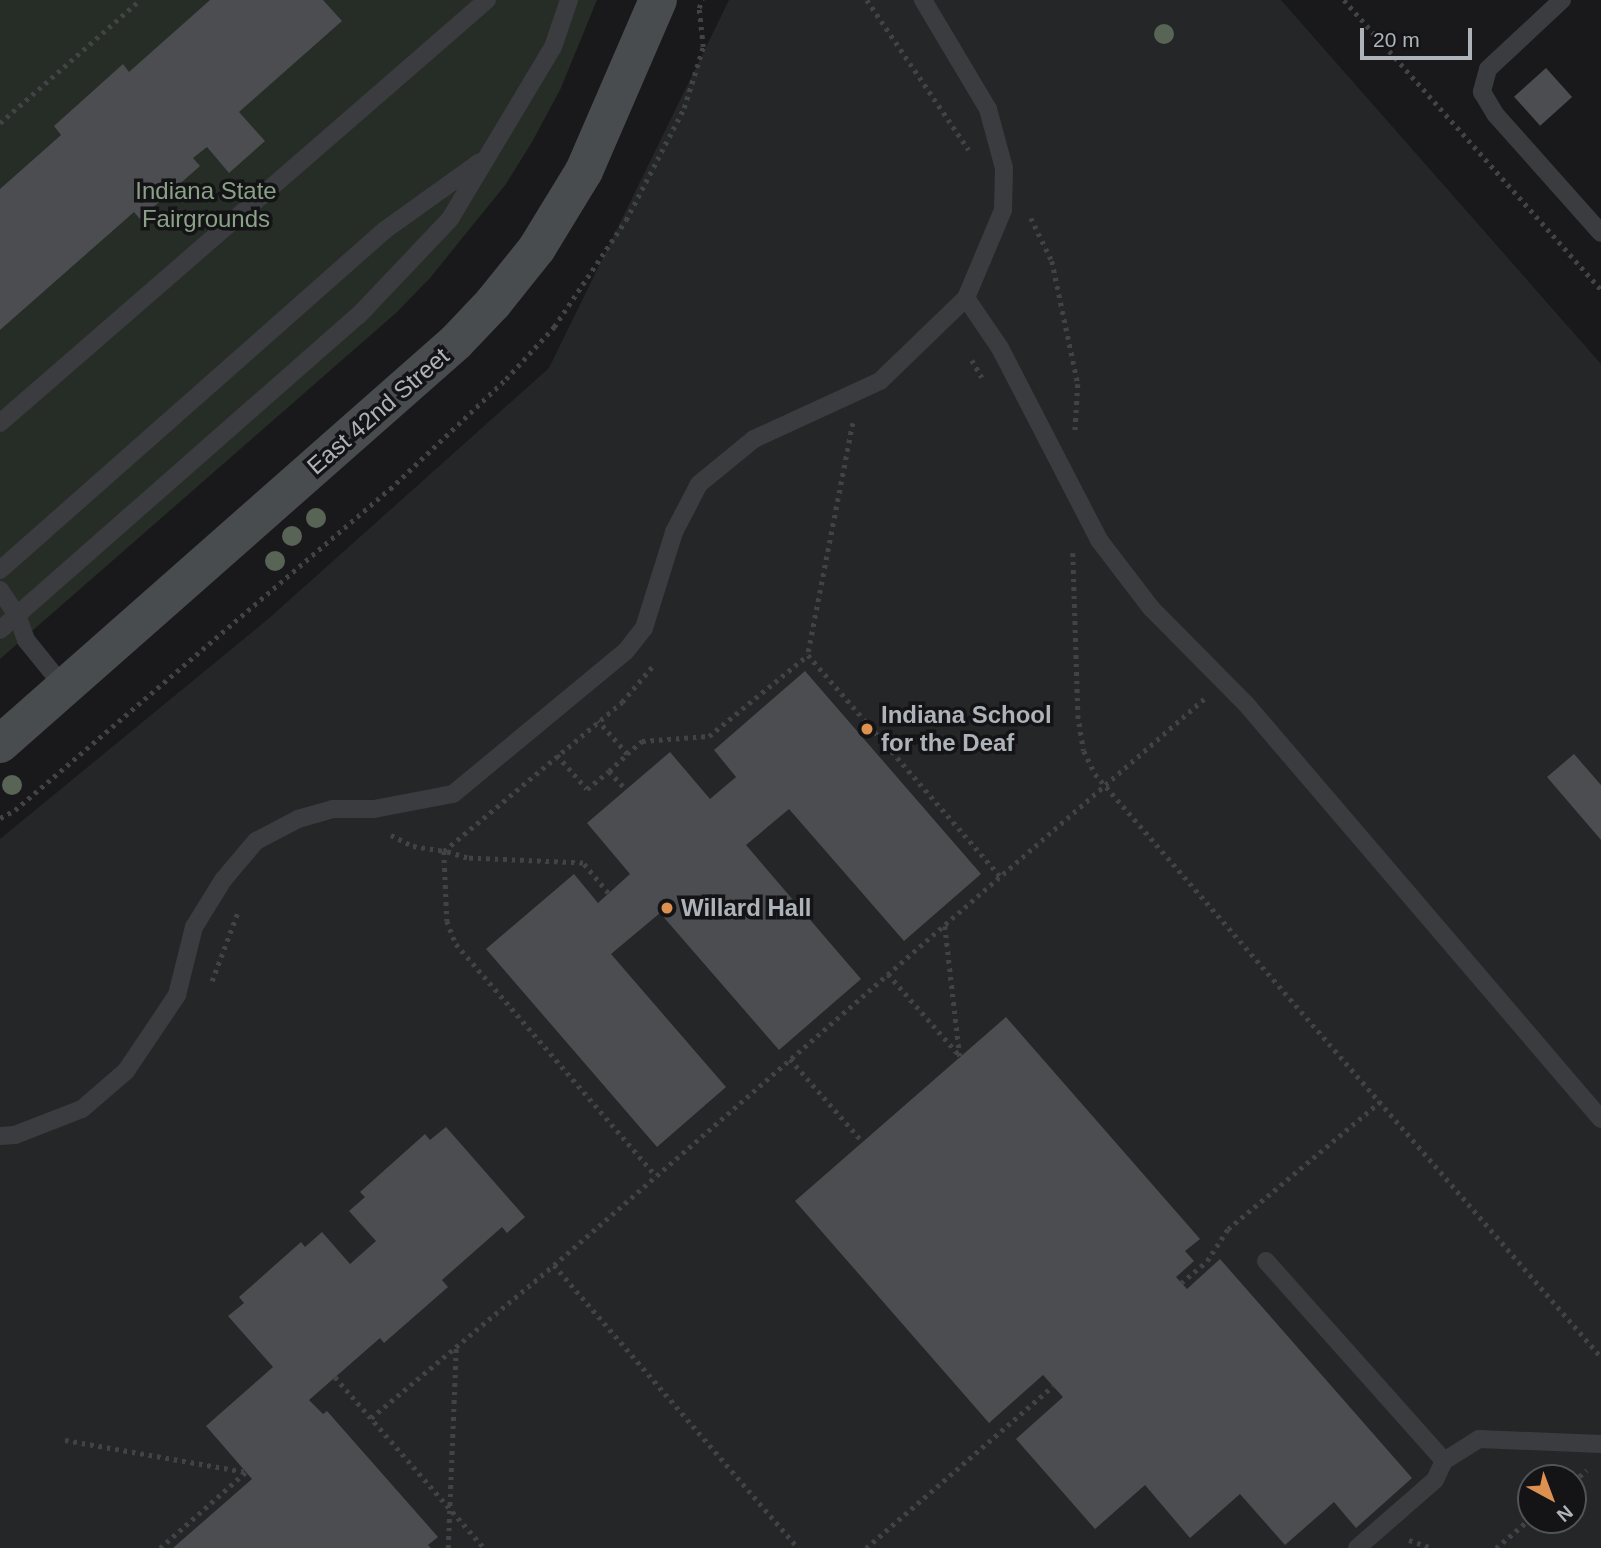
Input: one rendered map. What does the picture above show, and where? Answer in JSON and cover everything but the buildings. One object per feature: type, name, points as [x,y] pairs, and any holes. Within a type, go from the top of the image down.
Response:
[{"type":"street","name":"East 42nd Street","points":[[0,744],[456,342],[499,297],[537,248],[584,171],[658,0]]},
{"type":"lane","points":[[0,422],[487,0]]},
{"type":"lane","points":[[0,630],[358,316],[450,219],[552,47],[569,0]]},
{"type":"lane","points":[[0,1136],[15,1135],[82,1109],[126,1071],[177,996],[194,927],[223,880],[256,841],[299,819],[331,809],[374,809],[453,794],[626,650],[644,628],[674,532],[699,484],[754,439],[880,381],[966,299],[1003,210],[1004,168],[988,109],[923,0]]},
{"type":"lane","points":[[1562,0],[1488,69],[1482,92],[1495,114],[1601,233]]},
{"type":"lane","points":[[0,570],[385,230],[485,158]]},
{"type":"lane","points":[[966,299],[1000,348],[1099,540],[1151,608],[1224,681],[1601,1119]]},
{"type":"lane","points":[[0,590],[17,615],[26,640],[64,687]]},
{"type":"lane","points":[[1266,1261],[1444,1461]]},
{"type":"lane","points":[[1357,1548],[1435,1480],[1444,1461],[1479,1439],[1601,1444]]},
{"type":"path","points":[[0,123],[140,0]]},
{"type":"path","points":[[867,0],[977,161]]},
{"type":"path","points":[[1344,0],[1601,289]]},
{"type":"path","points":[[1028,214],[1052,261],[1078,384],[1072,489]]},
{"type":"path","points":[[946,319],[985,380]]},
{"type":"path","points":[[557,755],[587,789],[642,741],[709,736],[808,655],[860,391]]},
{"type":"path","points":[[1073,549],[1078,715],[1084,751],[1105,786],[1601,1357]]},
{"type":"path","points":[[808,655],[1001,877]]},
{"type":"path","points":[[371,1418],[554,1265],[1224,681]]},
{"type":"path","points":[[598,721],[627,754]]},
{"type":"path","points":[[609,771],[626,789]]},
{"type":"path","points":[[608,894],[583,863],[467,858],[443,851],[447,921],[456,944],[656,1176]]},
{"type":"path","points":[[888,974],[960,1056],[945,925]]},
{"type":"path","points":[[790,1059],[863,1142]]},
{"type":"path","points":[[1181,1283],[1207,1261],[1228,1229],[1380,1102]]},
{"type":"path","points":[[554,1265],[799,1548]]},
{"type":"path","points":[[448,1548],[456,1346]]},
{"type":"path","points":[[335,1377],[484,1548]]},
{"type":"path","points":[[866,1548],[1053,1386]]},
{"type":"path","points":[[65,1440],[246,1472],[160,1548]]},
{"type":"path","points":[[1496,1548],[1517,1530]]},
{"type":"shaded area","name":"Indiana School for the Deaf","points":[[729,0],[1281,0],[1601,364],[1601,1548],[0,1548],[0,839],[267,620],[549,368]]},
{"type":"green space","name":"Indiana State Fairgrounds","points":[[0,0],[597,0],[560,90],[532,142],[506,184],[430,278],[396,313],[0,659]]},
{"type":"place","name":"Indiana School for the Deaf","points":[[867,729]]},
{"type":"place","name":"Willard Hall","points":[[667,908]]}]
